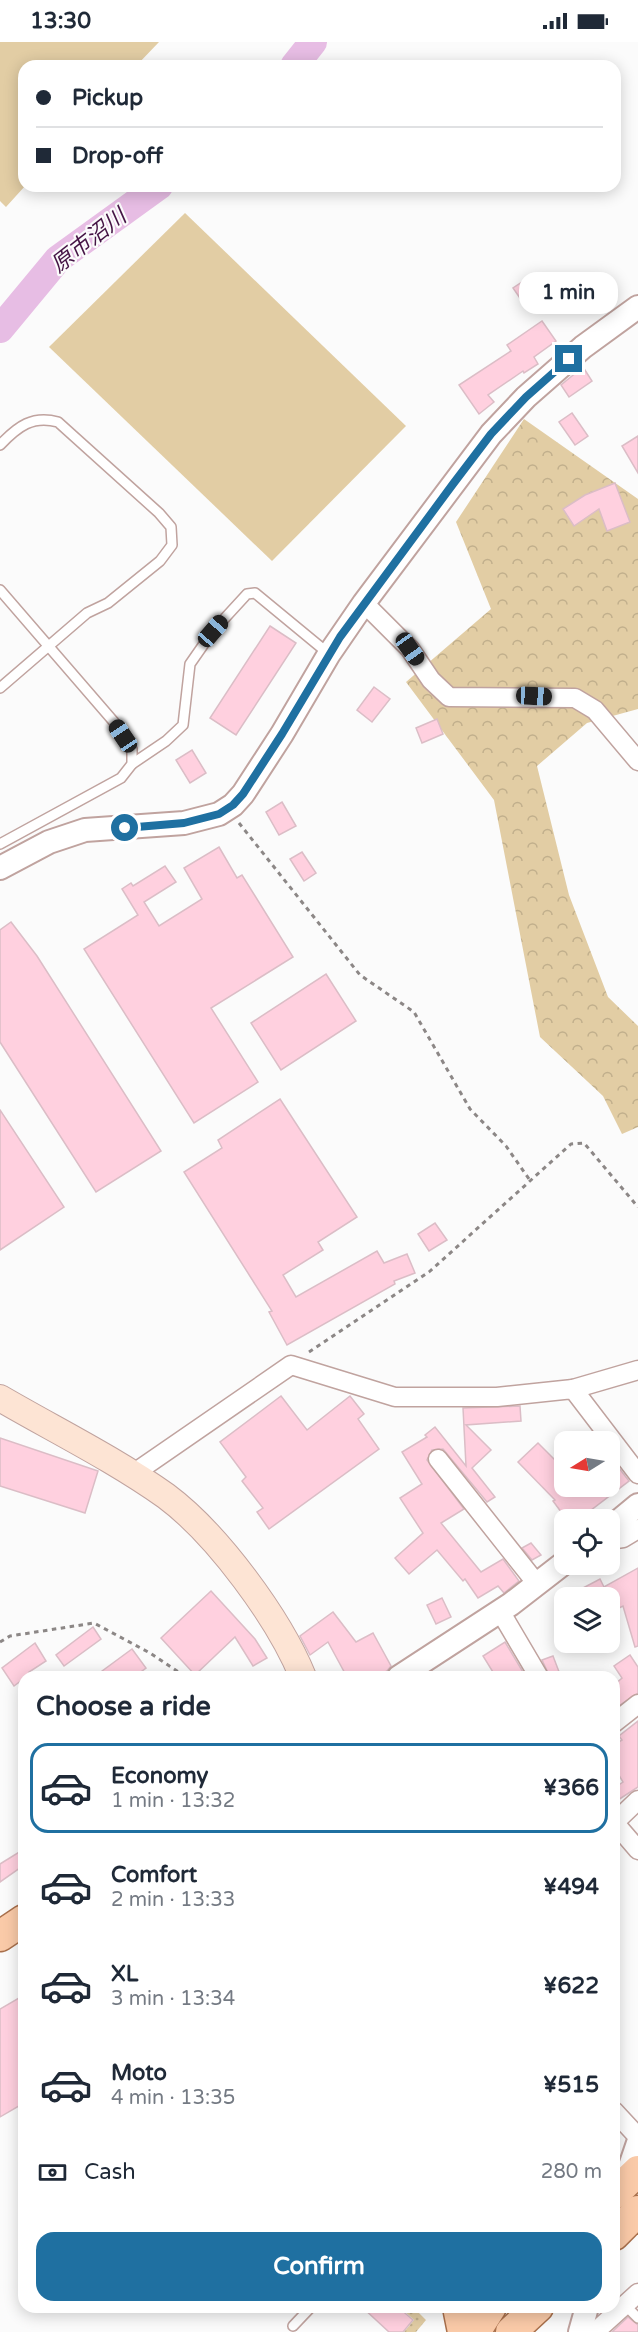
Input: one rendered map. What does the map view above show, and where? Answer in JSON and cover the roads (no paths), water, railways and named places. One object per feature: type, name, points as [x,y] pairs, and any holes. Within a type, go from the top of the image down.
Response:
[{"type":"main road","points":[[0,1398],[133,1474],[198,1523],[255,1594],[300,1671]]},
{"type":"main road","points":[[0,1936],[18,1924]]},
{"type":"main road","points":[[620,2229],[638,2211]]},
{"type":"main road","points":[[459,2313],[463,2332]]},
{"type":"main road","points":[[475,2332],[487,2313]]},
{"type":"main road","points":[[512,2332],[532,2313]]},
{"type":"street","points":[[0,868],[49,842],[86,830],[184,823],[219,814],[227,809],[243,794],[329,654],[364,603],[491,434],[526,397],[583,347],[638,307]]},
{"type":"street","points":[[364,603],[410,649],[431,680],[449,697],[575,698],[595,710],[638,761]]},
{"type":"street","points":[[133,1474],[291,1365],[395,1397],[497,1397],[573,1389],[638,1370]]},
{"type":"street","points":[[573,1389],[638,1474]]},
{"type":"street","points":[[438,1459],[537,1584]]},
{"type":"street","points":[[620,1520],[638,1505]]},
{"type":"street","points":[[620,1538],[638,1529]]},
{"type":"street","points":[[408,1671],[500,1611],[554,1571]]},
{"type":"street","points":[[500,1611],[535,1671]]},
{"type":"street","points":[[620,1718],[638,1704]]},
{"type":"street","points":[[620,1816],[638,1800]]},
{"type":"street","points":[[620,1829],[638,1850]]},
{"type":"street","points":[[620,2118],[638,2137]]},
{"type":"street","points":[[625,2183],[638,2143]]},
{"type":"street","points":[[580,2332],[585,2313]]},
{"type":"street","points":[[595,2332],[616,2313]]},
{"type":"lane","points":[[0,444],[28,423],[41,417],[58,422],[159,513],[171,527],[172,545],[160,561],[108,603],[87,614],[0,688]]},
{"type":"lane","points":[[0,590],[114,722],[132,749],[132,764]]},
{"type":"lane","points":[[0,843],[121,778],[132,764],[166,741],[183,725],[190,664],[213,631],[247,594],[255,593],[329,654]]},
{"type":"lane","points":[[631,2299],[638,2318]]},
{"type":"lane","points":[[292,2326],[305,2313]]},
{"type":"waterway","name":"原市沼川","points":[[299,60],[313,42]]},
{"type":"waterway","name":"原市沼川","points":[[0,329],[58,259],[151,192]]}]
